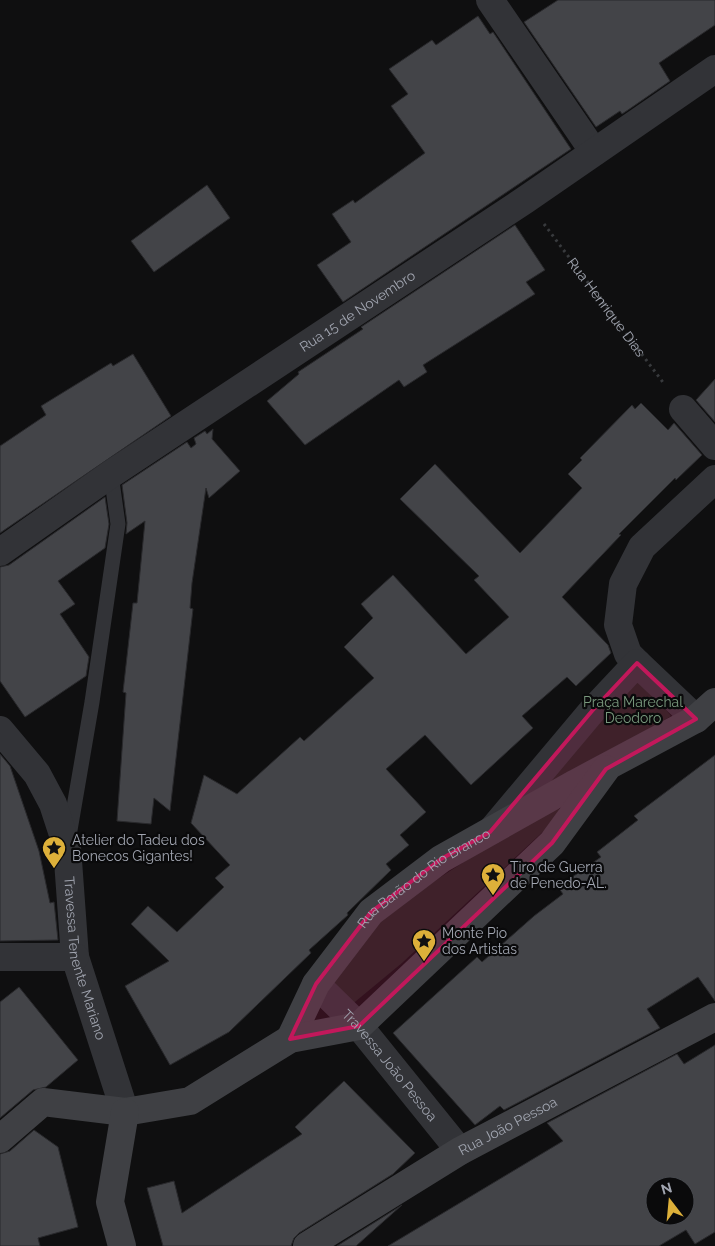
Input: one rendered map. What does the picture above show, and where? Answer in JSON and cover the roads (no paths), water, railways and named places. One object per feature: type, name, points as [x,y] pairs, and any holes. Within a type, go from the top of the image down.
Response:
[{"type":"main road","name":"Rua Barão do Rio Branco","points":[[290,1039],[316,984],[371,912],[441,859],[606,769],[705,711]]},
{"type":"main road","name":"Rua Barão do Rio Branco","points":[[359,1026],[552,843],[606,769]]},
{"type":"main road","name":"Rua João Pessoa","points":[[307,1246],[460,1151],[715,1017]]},
{"type":"main road","points":[[0,1139],[43,1102],[125,1112],[190,1101],[290,1039],[359,1026]]},
{"type":"main road","points":[[122,1246],[110,1202],[125,1112]]},
{"type":"street","points":[[490,0],[594,152]]},
{"type":"street","name":"Rua 15 de Novembro","points":[[0,552],[111,474],[594,152],[715,69]]},
{"type":"street","points":[[677,401],[715,446]]},
{"type":"street","points":[[705,711],[637,663],[628,654],[618,625],[623,584],[642,547],[715,479]]},
{"type":"street","points":[[490,832],[592,710],[637,663]]},
{"type":"street","name":"Travessa Tenente Mariano","points":[[0,730],[36,774],[53,804],[67,847],[75,957],[125,1112]]},
{"type":"street","points":[[0,958],[75,957]]},
{"type":"street","name":"Travessa João Pessoa","points":[[316,984],[359,1026],[460,1151]]},
{"type":"lane","points":[[67,847],[92,702],[118,524],[111,474]]},
{"type":"place","name":"Atelier do Tadeu dos Bonecos Gigantes!","points":[[54,869]]},
{"type":"place","name":"Tiro de Guerra de Penedo-AL.","points":[[493,896]]},
{"type":"place","name":"Monte Pio dos Artistas","points":[[424,962]]},
{"type":"park label","name":"Praça Marechal Deodoro","points":[[633,710]]}]
